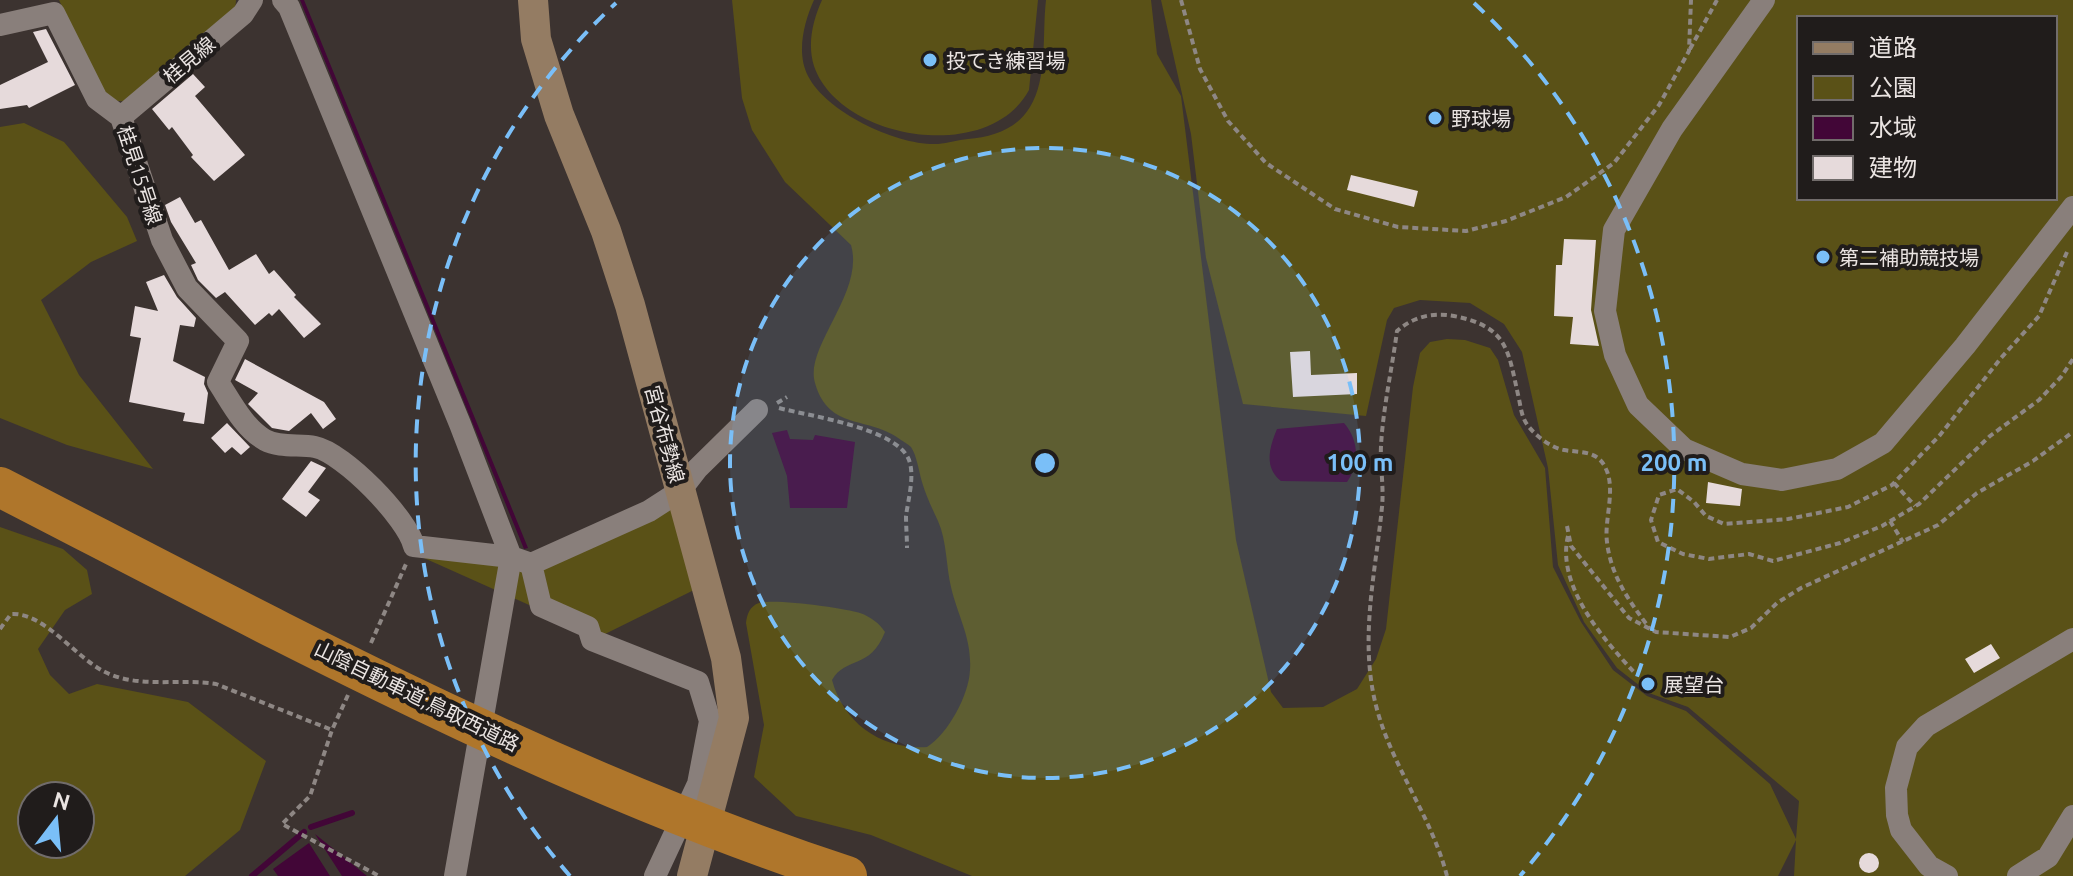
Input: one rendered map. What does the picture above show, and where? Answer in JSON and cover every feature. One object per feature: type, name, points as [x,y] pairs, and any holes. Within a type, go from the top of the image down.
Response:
[{"type":"highway","name":"山陰自動車道;鳥取西道路","points":[[0,487],[281,639]]},
{"type":"highway","name":"山陰自動車道;鳥取西道路","points":[[0,502],[281,639],[767,857],[802,876]]},
{"type":"highway","name":"山陰自動車道;鳥取西道路","points":[[767,857],[847,876]]},
{"type":"street","name":"桂見線","points":[[121,117],[243,14],[252,0]]},
{"type":"street","points":[[283,0],[289,7],[345,139],[460,424],[541,606],[588,627],[592,640],[698,682],[710,721],[698,784],[655,876]]},
{"type":"street","name":"宮谷布勢線","points":[[533,0],[536,39],[559,115],[606,231],[630,305],[726,658],[734,718],[692,876]]},
{"type":"street","points":[[1764,0],[1672,129],[1614,230],[1605,311],[1615,355],[1638,405],[1684,449],[1742,474],[1782,480],[1837,469],[1883,443],[1965,346],[2073,207]]},
{"type":"street","name":"桂見15号線","points":[[0,25],[54,13],[97,99],[121,117],[162,240],[187,288],[238,341],[218,382],[237,411],[262,438],[271,442],[316,447],[332,453],[373,487],[411,535],[414,546]]},
{"type":"street","points":[[414,546],[521,561],[649,511],[680,491],[697,469],[757,410]]},
{"type":"street","points":[[455,876],[521,561]]},
{"type":"street","points":[[1947,876],[1929,866],[1901,830],[1896,788],[1907,747],[1926,726],[2073,639]]},
{"type":"street","points":[[2018,876],[2048,857],[2073,816]]},
{"type":"path","points":[[1181,0],[1200,69],[1228,121],[1266,163],[1335,209],[1398,227],[1466,231],[1506,221],[1566,197],[1614,163],[1659,105],[1717,0]]},
{"type":"path","points":[[1689,51],[1691,0]]},
{"type":"path","points":[[1447,876],[1439,846],[1426,817],[1393,757],[1377,711],[1367,656],[1370,584],[1382,505],[1381,446],[1397,331],[1410,319],[1448,315],[1470,319],[1496,332],[1507,347],[1522,416],[1529,426],[1543,440],[1561,450],[1596,456],[1607,469],[1607,542],[1612,566],[1621,590],[1650,629]]},
{"type":"path","points":[[757,410],[765,406],[774,407],[877,433],[903,451],[910,461],[911,473],[906,521],[907,548]]},
{"type":"path","points":[[1567,526],[1571,546],[1629,618],[1656,632],[1730,637],[1751,628],[1777,603],[1801,588],[1938,525],[1977,493],[2033,461],[2073,432]]},
{"type":"path","points":[[1894,483],[1915,506]]},
{"type":"path","points":[[1890,521],[1903,542]]},
{"type":"path","points":[[1569,534],[1567,565],[1582,604],[1604,640],[1634,672]]},
{"type":"path","points":[[370,645],[414,546]]},
{"type":"path","points":[[0,629],[11,614],[27,616],[40,622],[92,665],[114,676],[158,682],[216,684],[332,730]]},
{"type":"path","points":[[351,688],[332,730],[310,796],[282,824],[379,876]]},
{"type":"green space","points":[[59,0],[236,0],[235,12],[129,100],[121,101],[111,99],[102,92]]},
{"type":"green space","points":[[732,0],[814,0],[807,18],[802,58],[817,90],[865,125],[903,139],[938,144],[995,134],[1025,115],[1040,83],[1046,0],[1151,0],[1157,54],[1181,96],[1236,540],[1271,692],[1283,708],[1323,707],[1357,689],[1376,659],[1386,629],[1413,387],[1420,353],[1430,342],[1465,340],[1490,348],[1498,360],[1514,415],[1545,468],[1553,567],[1581,622],[1613,670],[1647,696],[1686,711],[1770,784],[1796,839],[1799,801],[1688,707],[1649,693],[1617,668],[1584,622],[1558,565],[1548,468],[1522,352],[1504,324],[1470,303],[1420,300],[1394,308],[1387,320],[1366,416],[1243,404],[1206,258],[1191,134],[1161,0],[2073,0],[2073,876],[1794,876],[1796,840],[1778,876],[972,876],[871,835],[796,816],[754,777],[764,725],[746,623],[753,606],[778,602],[825,606],[860,613],[877,623],[885,632],[879,644],[865,658],[844,668],[832,680],[838,696],[855,721],[880,739],[895,744],[927,747],[942,733],[966,691],[970,658],[951,587],[941,529],[911,447],[889,432],[840,416],[821,398],[815,383],[818,353],[850,281],[853,263],[851,245],[785,182],[752,130],[742,98]]},
{"type":"green space","name":"投てき練習場","points":[[822,0],[1038,0],[1029,90],[1009,114],[982,128],[950,135],[916,134],[882,126],[853,112],[829,91],[814,66],[812,32]]},
{"type":"green space","points":[[24,123],[64,142],[127,217],[137,241],[91,262],[41,300],[79,375],[153,469],[67,445],[0,418],[0,127]]},
{"type":"green space","points":[[672,501],[698,588],[599,637],[547,614],[539,569]]},
{"type":"green space","points":[[0,527],[63,549],[87,570],[92,594],[65,610],[38,649],[50,675],[69,694],[97,684],[188,702],[266,761],[240,830],[185,876],[0,876]]},
{"type":"green space","points":[[415,554],[521,567],[538,609]]},
{"type":"water","points":[[300,0],[304,0],[528,548],[524,549]]},
{"type":"water","points":[[1344,423],[1353,437],[1356,452],[1354,468],[1347,482],[1281,481],[1275,475],[1270,456],[1277,429]]},
{"type":"water","points":[[787,430],[790,439],[813,440],[815,435],[855,442],[847,508],[790,508],[787,476],[772,433]]},
{"type":"water","points":[[315,834],[367,876],[342,876]]},
{"type":"water","points":[[309,843],[330,876],[278,876],[273,869]]},
{"type":"building","points":[[46,29],[75,85],[29,108],[27,105],[0,109],[0,85],[48,62],[33,32]]},
{"type":"building","points":[[193,74],[205,87],[195,96],[245,155],[214,181],[191,157],[193,155],[172,127],[169,130],[152,109]]},
{"type":"building","points":[[1351,175],[1418,191],[1414,207],[1347,190]]},
{"type":"building","points":[[180,197],[195,223],[201,220],[229,270],[256,254],[269,274],[274,270],[296,295],[294,297],[321,324],[304,338],[279,309],[255,325],[225,292],[216,298],[198,280],[191,265],[196,263],[171,222],[165,205]]},
{"type":"building","points":[[1564,239],[1596,240],[1591,310],[1599,346],[1570,344],[1573,317],[1554,316],[1556,265],[1562,265]]},
{"type":"building","points":[[164,275],[177,297],[196,318],[194,327],[180,325],[173,361],[205,377],[208,393],[204,424],[183,421],[185,413],[129,402],[141,338],[130,336],[135,306],[158,311],[146,282]]},
{"type":"building","points":[[1310,351],[1311,375],[1357,373],[1357,394],[1293,397],[1290,352]]},
{"type":"building","points":[[245,359],[324,402],[336,419],[323,429],[311,413],[289,431],[272,428],[248,404],[258,393],[235,380]]},
{"type":"building","points":[[227,423],[250,447],[241,455],[232,447],[225,453],[211,438]]},
{"type":"building","points":[[311,461],[326,468],[308,492],[320,500],[306,517],[282,499]]},
{"type":"building","points":[[1708,482],[1742,489],[1740,506],[1706,503]]},
{"type":"building","points":[[1991,644],[2000,658],[1974,673],[1965,659]]},
{"type":"building","points":[[1869,853],[1876,856],[1879,863],[1876,870],[1869,873],[1862,870],[1859,863],[1862,856]]},
{"type":"waterway","points":[[311,827],[352,813]]},
{"type":"waterway","points":[[252,876],[304,832]]},
{"type":"place","name":"投てき練習場","points":[[930,60]]},
{"type":"place","name":"野球場","points":[[1435,118]]},
{"type":"place","name":"第二補助競技場","points":[[1823,257]]},
{"type":"place","name":"展望台","points":[[1648,684]]}]
